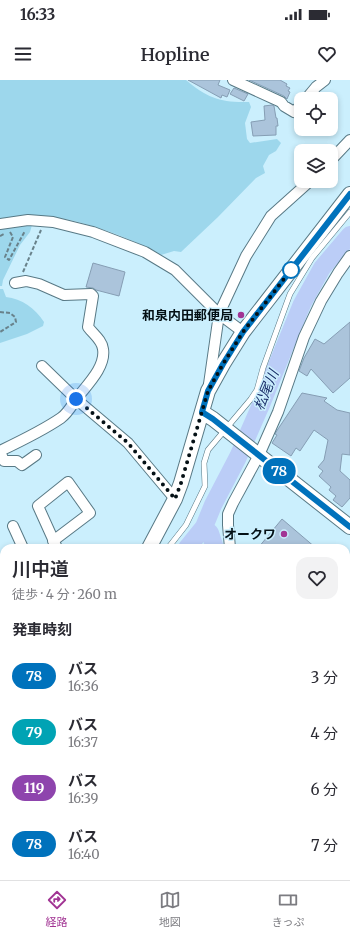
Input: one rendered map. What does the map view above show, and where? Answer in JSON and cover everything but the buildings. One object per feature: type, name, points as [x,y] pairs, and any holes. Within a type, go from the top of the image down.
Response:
[{"type":"main road","points":[[151,544],[175,499],[208,391],[223,364],[243,332],[350,194]]},
{"type":"main road","points":[[202,412],[349,524]]},
{"type":"street","points":[[312,92],[325,80]]},
{"type":"street","points":[[232,83],[281,102],[284,106],[294,112]]},
{"type":"street","points":[[338,153],[350,140]]},
{"type":"street","points":[[208,391],[219,314],[246,256],[271,216],[302,188]]},
{"type":"street","points":[[0,224],[28,220],[53,222],[93,232],[145,252],[175,270],[219,314],[243,332]]},
{"type":"street","points":[[229,544],[228,514],[278,412],[304,337],[320,301],[350,256]]},
{"type":"street","points":[[16,282],[26,281],[39,284],[64,295],[91,294],[93,296],[88,327],[101,341],[104,350],[101,363],[96,373],[63,416],[1,454],[4,461],[17,461],[22,465],[36,455]]},
{"type":"street","points":[[42,366],[76,399],[128,443],[175,499]]},
{"type":"street","points":[[68,482],[90,513],[55,544],[38,506],[68,482]]},
{"type":"street","points":[[13,526],[21,544]]},
{"type":"lane","points":[[171,544],[179,534],[200,499],[205,486],[204,463],[208,450],[226,430],[257,390],[263,368],[290,294],[312,258],[350,212]]},
{"type":"path","points":[[0,236],[10,232],[13,237],[5,257],[9,260],[27,228],[28,220]]},
{"type":"path","points":[[16,282],[37,239],[43,221]]},
{"type":"path","points":[[0,312],[10,313],[15,317],[16,322],[0,332]]},
{"type":"shaded area","points":[[0,80],[186,80],[201,91],[215,98],[231,102],[249,102],[251,107],[245,123],[247,139],[250,143],[277,139],[281,143],[276,151],[269,155],[263,166],[265,173],[256,178],[181,252],[174,251],[161,255],[134,241],[102,229],[54,217],[40,216],[0,219]]},
{"type":"shaded area","points":[[32,225],[30,232],[20,245],[3,280],[2,286],[0,286],[0,229]]},
{"type":"shaded area","points":[[0,289],[3,289],[6,297],[23,302],[37,312],[44,322],[43,326],[27,334],[0,343]]},
{"type":"waterway","name":"松尾川","points":[[190,544],[204,527],[213,505],[238,457],[302,304],[322,268],[350,235]]},
{"type":"waterway","points":[[204,527],[210,533],[214,544]]},
{"type":"bus line","name":"78","points":[[350,194],[243,332],[208,391],[202,412],[213,419],[350,527]]},
{"type":"place","name":"和泉内田郵便局","points":[[241,315]]},
{"type":"place","name":"オークワ","points":[[284,534]]},
{"type":"route","points":[[76,399],[128,443],[175,499],[208,391],[243,332],[291,270]]}]
